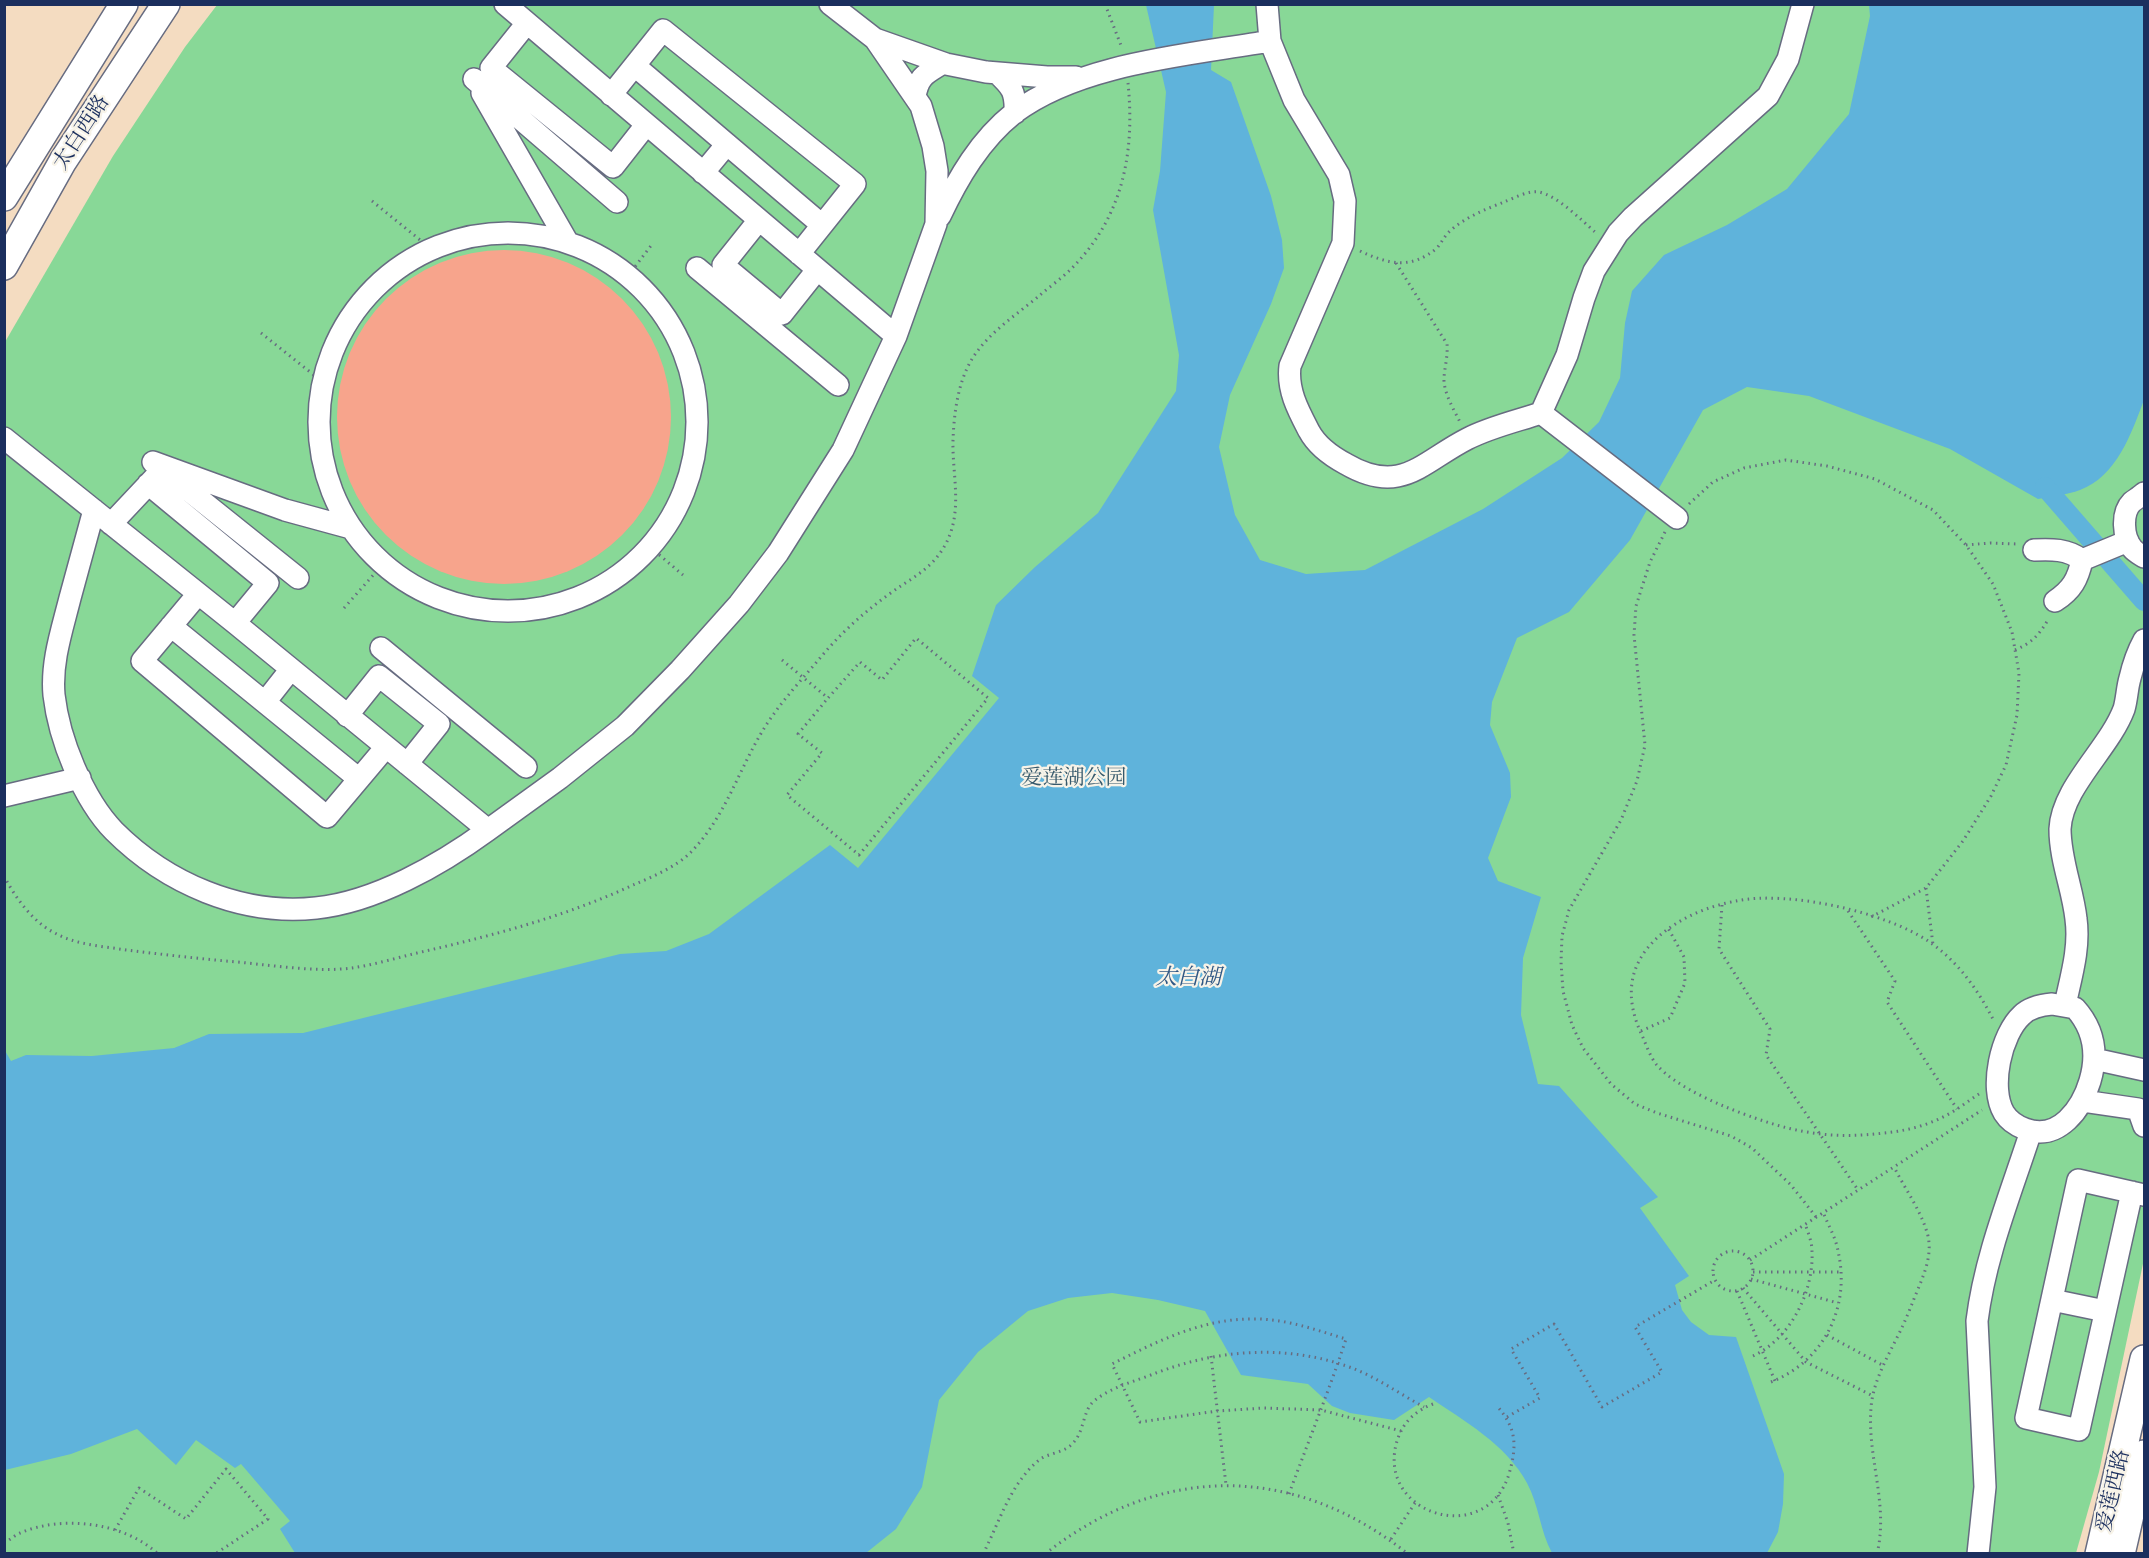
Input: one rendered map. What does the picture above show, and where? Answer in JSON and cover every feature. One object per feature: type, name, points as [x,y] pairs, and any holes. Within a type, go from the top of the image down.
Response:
[{"type":"main road","name":"太白西路","points":[[4,197],[124,4]]},
{"type":"main road","name":"太白西路","points":[[4,266],[63,160],[166,4]]},
{"type":"main road","name":"爱莲西路","points":[[2099,1554],[2145,1359]]},
{"type":"main road","name":"爱莲西路","points":[[2121,1554],[2145,1454]]},
{"type":"street","points":[[830,4],[874,39],[921,106],[933,146],[937,171],[936,224]]},
{"type":"street","points":[[1267,4],[1270,41],[1294,100],[1339,175],[1345,201],[1344,243],[1290,366],[1288,382],[1299,411],[1315,442],[1337,459],[1364,475],[1397,477],[1421,468],[1468,438],[1541,413],[1567,355],[1594,271],[1610,245],[1633,217],[1768,96],[1788,59],[1803,4]]},
{"type":"street","points":[[567,241],[474,80],[485,76],[516,10],[611,95],[896,336]]},
{"type":"street","points":[[611,95],[663,30],[855,184],[799,254]]},
{"type":"street","points":[[874,39],[943,63],[998,73],[1084,77]]},
{"type":"street","points":[[94,510],[53,668],[54,696],[60,726],[80,778],[91,798],[113,829],[153,864],[204,891],[229,901],[286,909],[316,908],[362,897],[404,880],[461,849],[560,778],[625,726],[739,604],[778,553],[843,450],[896,336],[936,224],[953,188],[974,156],[1015,113],[1084,77],[1127,66],[1270,41]]},
{"type":"street","points":[[915,96],[917,82],[943,63]]},
{"type":"street","points":[[635,66],[822,225]]},
{"type":"street","points":[[998,73],[1012,86],[1016,99],[1015,113]]},
{"type":"street","points":[[485,76],[613,167],[646,125]]},
{"type":"street","points":[[485,76],[617,202]]},
{"type":"street","points":[[703,172],[727,144]]},
{"type":"street","points":[[933,146],[959,161],[974,156]]},
{"type":"street","points":[[759,220],[723,265],[782,314],[817,270]]},
{"type":"street","points":[[509,232],[521,232],[567,241],[596,253],[628,276],[659,307],[684,352],[697,403],[695,454],[679,504],[650,547],[611,582],[563,604],[511,612],[459,606],[411,585],[370,552],[351,528],[330,486],[320,440],[321,393],[334,347],[357,307],[390,273],[430,248],[474,234],[509,232]]},
{"type":"street","points":[[697,268],[838,386]]},
{"type":"street","points":[[1541,413],[1677,518]]},
{"type":"street","points":[[4,438],[236,623],[488,830]]},
{"type":"street","points":[[236,623],[268,583],[155,477],[153,462],[285,510],[351,528]]},
{"type":"street","points":[[111,524],[155,477]]},
{"type":"street","points":[[155,477],[298,578]]},
{"type":"street","points":[[2145,493],[2130,503],[2125,517],[2125,534],[2128,541],[2133,549],[2145,557]]},
{"type":"street","points":[[2082,560],[2128,541]]},
{"type":"street","points":[[2034,550],[2054,549],[2075,554],[2082,560]]},
{"type":"street","points":[[2055,601],[2068,593],[2079,578],[2082,560]]},
{"type":"street","points":[[198,594],[142,661],[327,817],[386,747]]},
{"type":"street","points":[[171,626],[359,779]]},
{"type":"street","points":[[2065,1005],[2075,959],[2077,920],[2060,829],[2066,804],[2111,735],[2124,708],[2130,676],[2139,648],[2145,640]]},
{"type":"street","points":[[381,648],[526,767]]},
{"type":"street","points":[[265,702],[291,669]]},
{"type":"street","points":[[347,716],[379,676],[439,724],[407,764]]},
{"type":"street","points":[[4,796],[80,778]]},
{"type":"street","points":[[2052,1004],[2076,1008],[2089,1026],[2094,1059],[2091,1077],[2084,1101],[2064,1123],[2053,1129],[2031,1131],[2008,1119],[2002,1111],[1998,1091],[2000,1058],[2005,1041],[2022,1015],[2031,1009],[2052,1004]]},
{"type":"street","points":[[2094,1059],[2145,1070]]},
{"type":"street","points":[[2084,1101],[2142,1112]]},
{"type":"street","points":[[1978,1554],[1985,1487],[1977,1321],[1979,1298],[2001,1221],[2031,1131]]},
{"type":"street","points":[[2078,1180],[2138,1193],[2106,1311],[2079,1430],[2026,1418],[2078,1180]]},
{"type":"street","points":[[2052,1300],[2106,1311]]},
{"type":"path","points":[[1105,4],[1122,46],[1127,66]]},
{"type":"path","points":[[1344,243],[1383,262],[1396,263],[1424,257],[1439,246],[1450,230],[1483,211],[1518,196],[1539,192],[1561,203],[1610,245]]},
{"type":"path","points":[[372,201],[430,248]]},
{"type":"path","points":[[628,276],[653,243]]},
{"type":"path","points":[[1396,263],[1448,344],[1444,379],[1452,404],[1468,438]]},
{"type":"path","points":[[261,333],[324,383]]},
{"type":"path","points":[[1815,1217],[1791,1185],[1752,1148],[1731,1136],[1635,1104],[1611,1084],[1583,1048],[1572,1025],[1563,991],[1562,936],[1569,910],[1621,820],[1639,772],[1645,745],[1634,635],[1636,606],[1650,562],[1662,536],[1677,518],[1713,482],[1744,468],[1786,459],[1827,466],[1875,479],[1933,510],[1966,545],[1993,584],[2012,632],[2019,673],[2017,715],[2006,765],[1991,796],[1963,841],[1926,888],[1871,916]]},
{"type":"path","points":[[1966,545],[2008,543],[2021,544],[2034,550]]},
{"type":"path","points":[[650,547],[683,575]]},
{"type":"path","points":[[344,608],[384,563]]},
{"type":"path","points":[[2015,650],[2029,644],[2040,633],[2049,619],[2055,601]]},
{"type":"path","points":[[916,638],[988,698],[859,855],[787,795],[822,753],[798,734],[828,698],[860,662],[882,680],[916,638]]},
{"type":"path","points":[[782,660],[828,698]]},
{"type":"path","points":[[1926,888],[1934,945]]},
{"type":"path","points":[[1998,1091],[1957,1109],[1945,1117],[1907,1130],[1854,1137],[1821,1135],[1786,1129],[1750,1116],[1676,1081],[1656,1064],[1634,1016],[1630,992],[1641,957],[1655,939],[1668,928],[1703,910],[1736,900],[1770,898],[1813,903],[1871,916],[1934,945],[1958,965],[1982,999],[2005,1041]]},
{"type":"path","points":[[1722,905],[1719,949],[1770,1029],[1766,1055],[1858,1190]]},
{"type":"path","points":[[1847,909],[1894,981],[1887,1002],[1957,1109]]},
{"type":"path","points":[[1641,1031],[1670,1018],[1685,982],[1684,957],[1668,928]]},
{"type":"path","points":[[1750,1260],[1894,1167],[1998,1091]]},
{"type":"path","points":[[1877,1554],[1882,1516],[1870,1430],[1873,1396],[1926,1270],[1929,1255],[1928,1237],[1921,1218],[1894,1167]]},
{"type":"path","points":[[1737,1291],[1774,1382],[1790,1375],[1806,1362],[1827,1335],[1838,1303],[1841,1272],[1838,1249],[1823,1212]]},
{"type":"path","points":[[1753,1356],[1763,1351],[1787,1330],[1805,1294],[1811,1272],[1812,1250],[1805,1224]]},
{"type":"path","points":[[1732,1251],[1745,1255],[1750,1260],[1753,1272],[1751,1279],[1737,1291],[1724,1289],[1715,1280],[1713,1267],[1720,1255],[1732,1251]]},
{"type":"path","points":[[1753,1272],[1841,1272]]},
{"type":"path","points":[[1751,1279],[1838,1303]]},
{"type":"path","points":[[1507,1417],[1540,1398],[1511,1349],[1554,1324],[1602,1407],[1662,1372],[1635,1328],[1715,1280]]},
{"type":"path","points":[[1743,1288],[1806,1362],[1873,1396]]},
{"type":"path","points":[[1289,1494],[1320,1410],[1338,1363],[1346,1339],[1278,1321],[1252,1318],[1232,1320],[1170,1335],[1112,1364],[1140,1422],[1217,1411],[1264,1408],[1320,1410],[1401,1431]]},
{"type":"path","points":[[1827,1335],[1884,1366]]},
{"type":"path","points":[[984,1554],[1010,1496],[1028,1470],[1041,1458],[1071,1446],[1083,1428],[1092,1402],[1110,1391],[1180,1364],[1211,1356],[1253,1352],[1287,1353],[1326,1359],[1354,1369],[1424,1407]]},
{"type":"path","points":[[1211,1356],[1226,1485]]},
{"type":"path","points":[[1433,1404],[1424,1407],[1411,1417],[1401,1431],[1395,1449],[1395,1468],[1401,1486],[1415,1503],[1429,1512],[1447,1517],[1466,1515],[1484,1508],[1498,1495],[1508,1477],[1515,1453],[1515,1438],[1507,1417],[1497,1406]]},
{"type":"path","points":[[115,1530],[139,1488],[186,1519],[226,1469],[268,1519],[215,1554]]},
{"type":"path","points":[[1045,1554],[1068,1535],[1114,1510],[1164,1492],[1226,1485],[1247,1485],[1320,1502],[1341,1510],[1391,1539],[1408,1554]]},
{"type":"path","points":[[1498,1495],[1508,1523],[1514,1554]]},
{"type":"path","points":[[1391,1539],[1415,1503]]},
{"type":"path","points":[[4,1543],[20,1533],[63,1523],[108,1527],[149,1545],[158,1554]]},
{"type":"green space","name":"爱莲湖公园","points":[[217,5],[2144,5],[2144,1259],[2099,1472],[2076,1553],[5,1554],[5,342],[113,156],[185,47]]},
{"type":"water","name":"太白湖","points":[[1146,5],[1214,5],[1211,70],[1231,82],[1271,196],[1282,240],[1284,268],[1271,304],[1230,395],[1219,447],[1235,515],[1260,560],[1306,574],[1365,570],[1483,509],[1562,458],[1599,422],[1620,378],[1625,323],[1632,291],[1664,255],[1727,225],[1787,189],[1849,114],[1870,16],[1869,5],[2144,5],[2144,400],[2128,440],[2104,475],[2093,484],[2080,490],[2038,499],[1950,449],[1809,396],[1747,387],[1703,410],[1630,540],[1569,612],[1517,638],[1492,702],[1490,725],[1510,773],[1511,797],[1488,858],[1498,881],[1541,897],[1523,958],[1521,1015],[1538,1084],[1559,1086],[1658,1197],[1640,1208],[1689,1276],[1675,1285],[1682,1310],[1691,1322],[1709,1335],[1736,1337],[1784,1474],[1783,1504],[1778,1532],[1767,1553],[1552,1553],[1531,1491],[1508,1456],[1470,1424],[1429,1397],[1394,1420],[1350,1413],[1332,1406],[1308,1384],[1241,1375],[1205,1311],[1158,1300],[1112,1293],[1068,1298],[1028,1311],[978,1352],[939,1400],[922,1487],[896,1529],[866,1553],[295,1553],[280,1529],[290,1521],[241,1464],[235,1468],[196,1440],[176,1465],[137,1429],[71,1454],[5,1470],[4,1049],[11,1061],[26,1055],[92,1056],[174,1048],[209,1034],[303,1033],[620,954],[666,951],[709,934],[830,845],[858,868],[999,698],[972,676],[996,605],[1035,567],[1098,513],[1176,391],[1179,355],[1153,210],[1160,171],[1166,92]]},
{"type":"building","points":[[488,250],[520,250],[553,257],[583,269],[610,288],[633,311],[652,338],[659,353],[668,384],[671,417],[668,450],[652,496],[633,523],[610,546],[583,565],[553,577],[520,584],[488,584],[455,577],[425,565],[398,546],[375,523],[356,496],[344,466],[337,433],[337,401],[344,368],[356,338],[375,311],[398,288],[425,269],[455,257]]},
{"type":"waterway","points":[[2045,487],[2144,601]]}]
